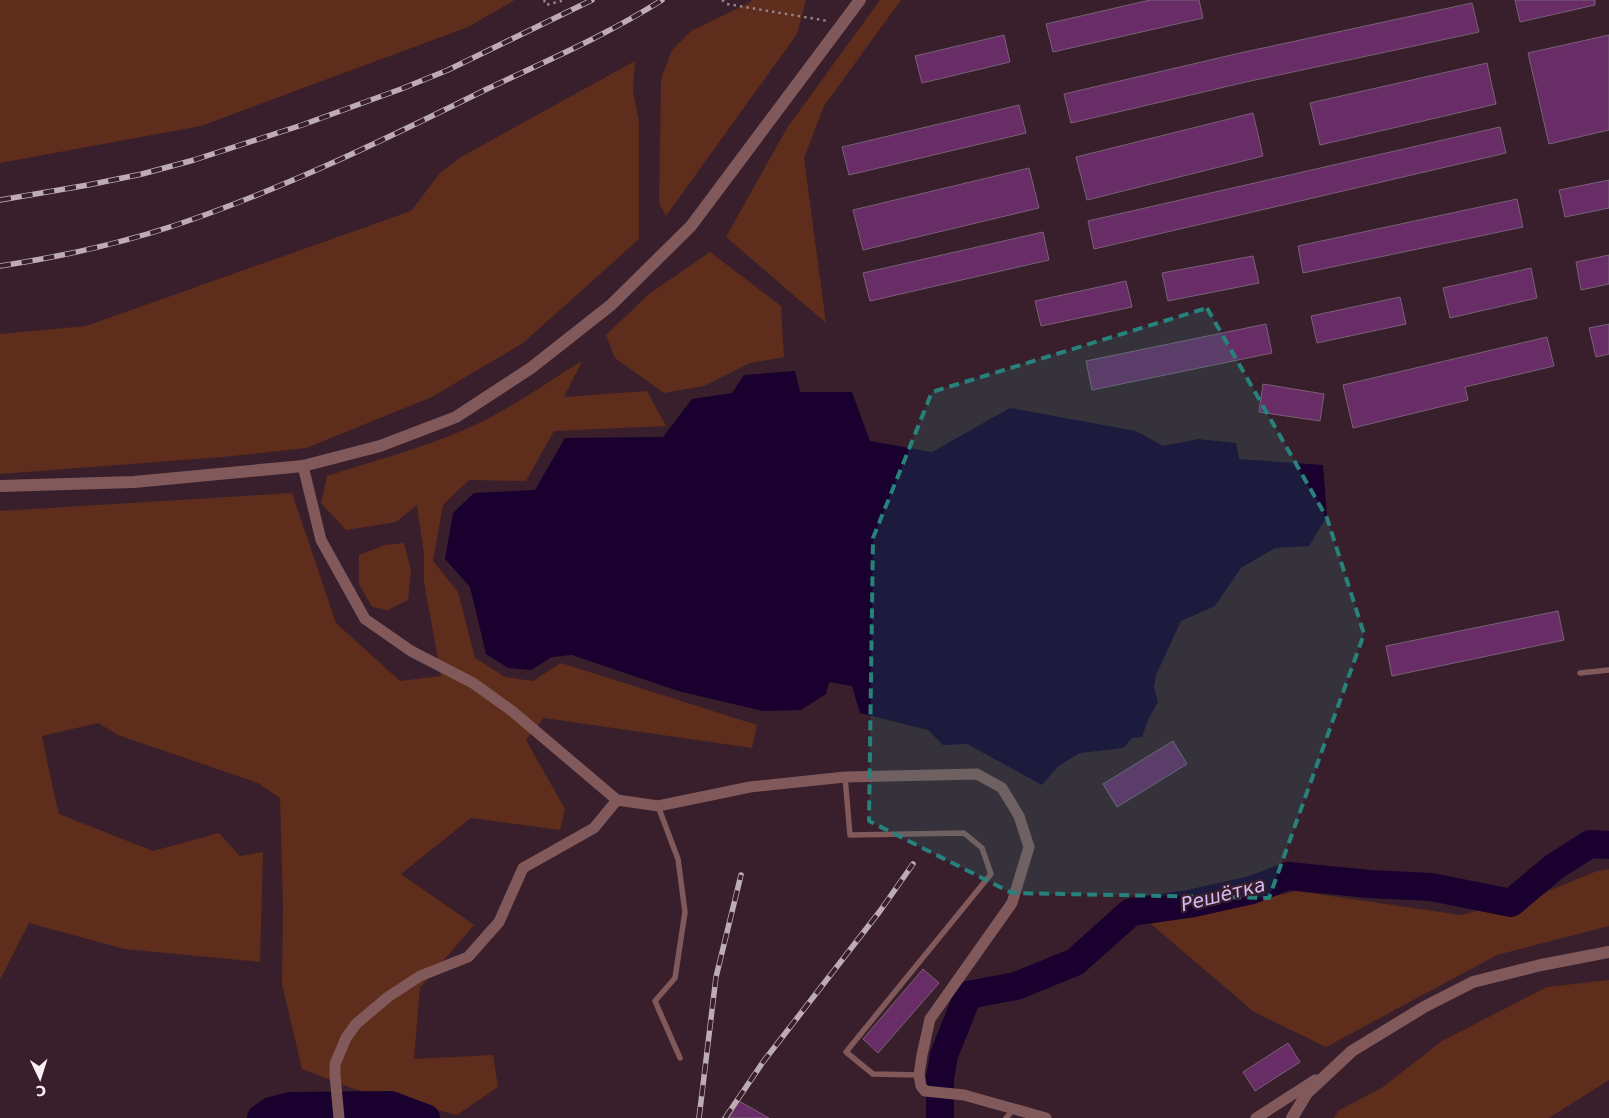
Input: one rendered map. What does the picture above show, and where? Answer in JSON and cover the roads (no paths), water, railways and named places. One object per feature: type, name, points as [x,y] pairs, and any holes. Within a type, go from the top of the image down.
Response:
[{"type":"street","points":[[0,486],[134,482],[302,466],[380,446],[456,417],[531,368],[611,305],[690,226],[860,0]]},
{"type":"street","points":[[302,466],[321,540],[365,619],[411,651],[473,682],[512,711],[616,800],[658,806],[750,787],[845,777],[977,774],[1002,788],[1019,816],[1029,847],[1012,903],[930,1020],[919,1075],[921,1086],[925,1091],[964,1095],[1010,1113],[1046,1118]]},
{"type":"street","points":[[339,1118],[335,1075],[336,1064],[339,1052],[346,1038],[356,1024],[388,997],[420,976],[468,957],[499,922],[522,868],[594,828],[616,800]]},
{"type":"street","points":[[1292,1118],[1307,1093],[1352,1051],[1424,1007],[1473,982],[1541,965],[1609,952]]},
{"type":"street","points":[[1256,1118],[1329,1071]]},
{"type":"lane","points":[[1580,673],[1609,670]]},
{"type":"lane","points":[[845,777],[850,835],[964,833],[982,848],[991,874],[846,1052],[873,1074],[919,1075]]},
{"type":"lane","points":[[658,806],[678,859],[685,912],[676,978],[655,1001],[680,1058]]},
{"type":"waterway","name":"Решётка","points":[[940,1118],[940,1078],[944,1055],[968,995],[1016,986],[1075,962],[1131,912],[1189,904],[1252,890],[1288,876],[1370,884],[1431,887],[1511,903],[1554,867],[1590,844],[1609,845]]},
{"type":"waterway","name":"Решётка","points":[[261,1118],[271,1111],[290,1106],[391,1105],[426,1118]]},
{"type":"railway","points":[[0,200],[142,174],[194,160],[302,125],[448,70],[592,0]]},
{"type":"railway","points":[[0,266],[67,254],[133,238],[176,225],[256,196],[372,145],[576,47],[620,25],[662,0]]},
{"type":"railway","points":[[725,1118],[763,1062],[880,911],[913,864]]},
{"type":"railway","points":[[699,1118],[716,977],[741,875]]}]
